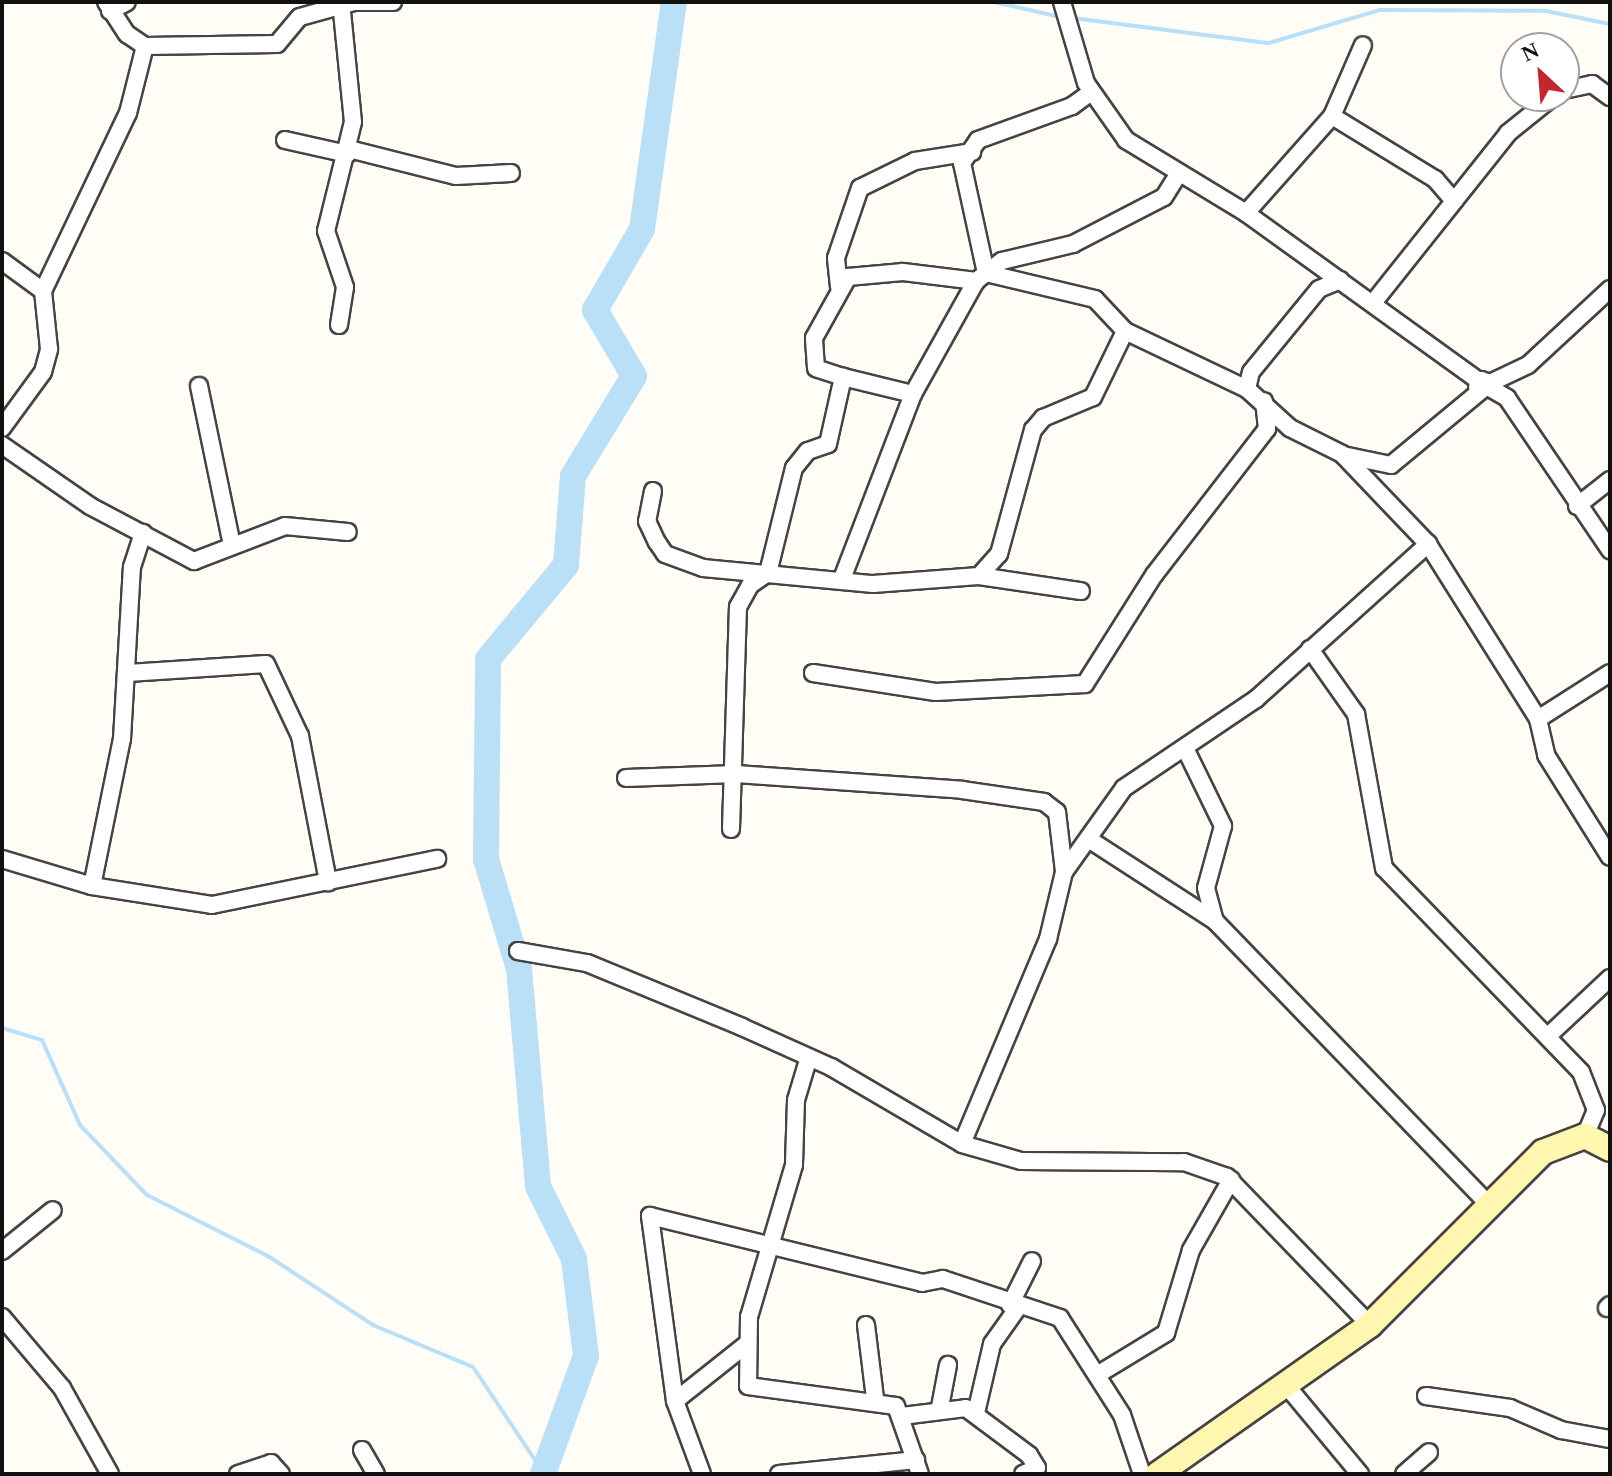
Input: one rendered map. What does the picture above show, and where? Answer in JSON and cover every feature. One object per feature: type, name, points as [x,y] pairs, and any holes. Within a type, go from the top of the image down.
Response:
[{"type":"street","points":[[127,2],[108,7],[145,46],[277,44],[300,17],[348,3],[393,2]]},
{"type":"street","points":[[1062,2],[1091,92],[1126,140],[1246,213],[1485,386],[1507,398],[1577,506],[1610,550]]},
{"type":"street","points":[[339,325],[345,287],[326,231],[348,152],[348,3]]},
{"type":"street","points":[[1246,213],[1332,116],[1363,45]]},
{"type":"street","points":[[2,428],[43,372],[49,349],[43,291],[128,113],[145,46]]},
{"type":"street","points":[[1580,87],[1592,84],[1610,97]]},
{"type":"street","points":[[981,277],[962,163],[976,150],[978,140],[1072,106],[1091,92]]},
{"type":"street","points":[[1373,303],[1508,133],[1534,112]]},
{"type":"street","points":[[1332,116],[1435,179],[1454,201]]},
{"type":"street","points":[[285,140],[456,176],[511,173]]},
{"type":"street","points":[[839,287],[836,258],[860,188],[915,161],[976,150]]},
{"type":"street","points":[[842,579],[913,394],[981,277],[1002,261],[1073,244],[1164,197],[1179,173]]},
{"type":"street","points":[[2,261],[43,291]]},
{"type":"street","points":[[913,394],[816,368],[810,346],[839,287],[848,277],[903,272],[981,277],[1095,299],[1125,331],[1247,389],[1264,401],[1290,428],[1342,454],[1391,465],[1485,386],[1528,365],[1610,289]]},
{"type":"street","points":[[1247,389],[1251,372],[1319,289],[1340,280]]},
{"type":"street","points":[[979,576],[999,554],[1033,430],[1043,418],[1093,397],[1125,331]]},
{"type":"street","points":[[731,829],[736,774],[738,607],[750,585],[768,573],[794,468],[808,451],[828,444],[843,377]]},
{"type":"street","points":[[199,386],[232,545]]},
{"type":"street","points":[[813,673],[936,692],[1085,684],[1154,575],[1267,429],[1264,401]]},
{"type":"street","points":[[2,445],[143,533],[194,561],[285,526],[348,532]]},
{"type":"street","points":[[1342,454],[1428,544],[1538,719],[1546,755],[1610,857]]},
{"type":"street","points":[[1577,506],[1610,480]]},
{"type":"street","points":[[653,491],[647,521],[665,554],[703,568],[842,579],[979,576],[1081,591]]},
{"type":"street","points":[[92,886],[128,673],[132,567],[143,533]]},
{"type":"street","points":[[1064,872],[1090,840],[1124,788],[1236,715],[1428,544]]},
{"type":"street","points":[[1158,1474],[1370,1325],[1487,1203],[1543,1152],[1585,1136],[1596,1110],[1593,1095],[1548,1036],[1384,868],[1356,714],[1310,649]]},
{"type":"street","points":[[128,673],[266,664],[300,736],[328,882]]},
{"type":"street","points":[[1538,719],[1610,673]]},
{"type":"street","points":[[1185,748],[1223,826],[1206,888],[1215,921]]},
{"type":"street","points":[[626,778],[736,774],[1044,802],[1060,819],[1064,872],[1048,939],[962,1144]]},
{"type":"street","points":[[1090,840],[1215,921],[1487,1203]]},
{"type":"street","points":[[2,859],[92,886],[212,905],[437,859]]},
{"type":"street","points":[[518,951],[587,963],[808,1060],[962,1144],[1070,1166],[1184,1162],[1231,1180],[1370,1325]]},
{"type":"street","points":[[1548,1036],[1610,978]]},
{"type":"street","points":[[779,1474],[918,1467],[902,1416],[875,1398],[753,1390],[747,1344],[765,1246],[794,1165],[796,1100],[808,1060]]},
{"type":"street","points":[[1585,1136],[1609,1149]]},
{"type":"street","points":[[1097,1375],[1166,1333],[1196,1238],[1231,1180]]},
{"type":"street","points":[[2,1251],[53,1210]]},
{"type":"street","points":[[702,1474],[675,1401],[645,1223],[660,1215],[765,1246],[922,1283],[943,1279],[1072,1328],[1122,1415],[1142,1474]]},
{"type":"street","points":[[976,1413],[992,1344],[1015,1305],[1032,1261]]},
{"type":"street","points":[[2,1317],[62,1388],[110,1474]]},
{"type":"street","points":[[866,1325],[875,1398]]},
{"type":"street","points":[[675,1401],[747,1344]]},
{"type":"street","points":[[940,1407],[948,1365]]},
{"type":"street","points":[[1286,1385],[1360,1474]]},
{"type":"street","points":[[1426,1396],[1513,1410],[1610,1439]]},
{"type":"street","points":[[902,1416],[940,1407],[976,1413],[1035,1464],[1023,1474]]},
{"type":"street","points":[[362,1450],[376,1474]]},
{"type":"street","points":[[1404,1474],[1429,1452]]},
{"type":"street","points":[[238,1474],[271,1463],[281,1474]]},
{"type":"waterway","points":[[543,1474],[586,1356],[574,1259],[538,1186],[519,969],[486,859],[488,659],[566,565],[573,476],[634,376],[595,310],[642,229],[674,2]]},
{"type":"waterway","points":[[994,2],[1060,17]]},
{"type":"waterway","points":[[1073,18],[1269,43],[1380,10],[1546,11],[1610,24]]},
{"type":"waterway","points":[[2,1028],[42,1040],[80,1125],[147,1195],[268,1256],[373,1325],[473,1367],[541,1469]]}]
